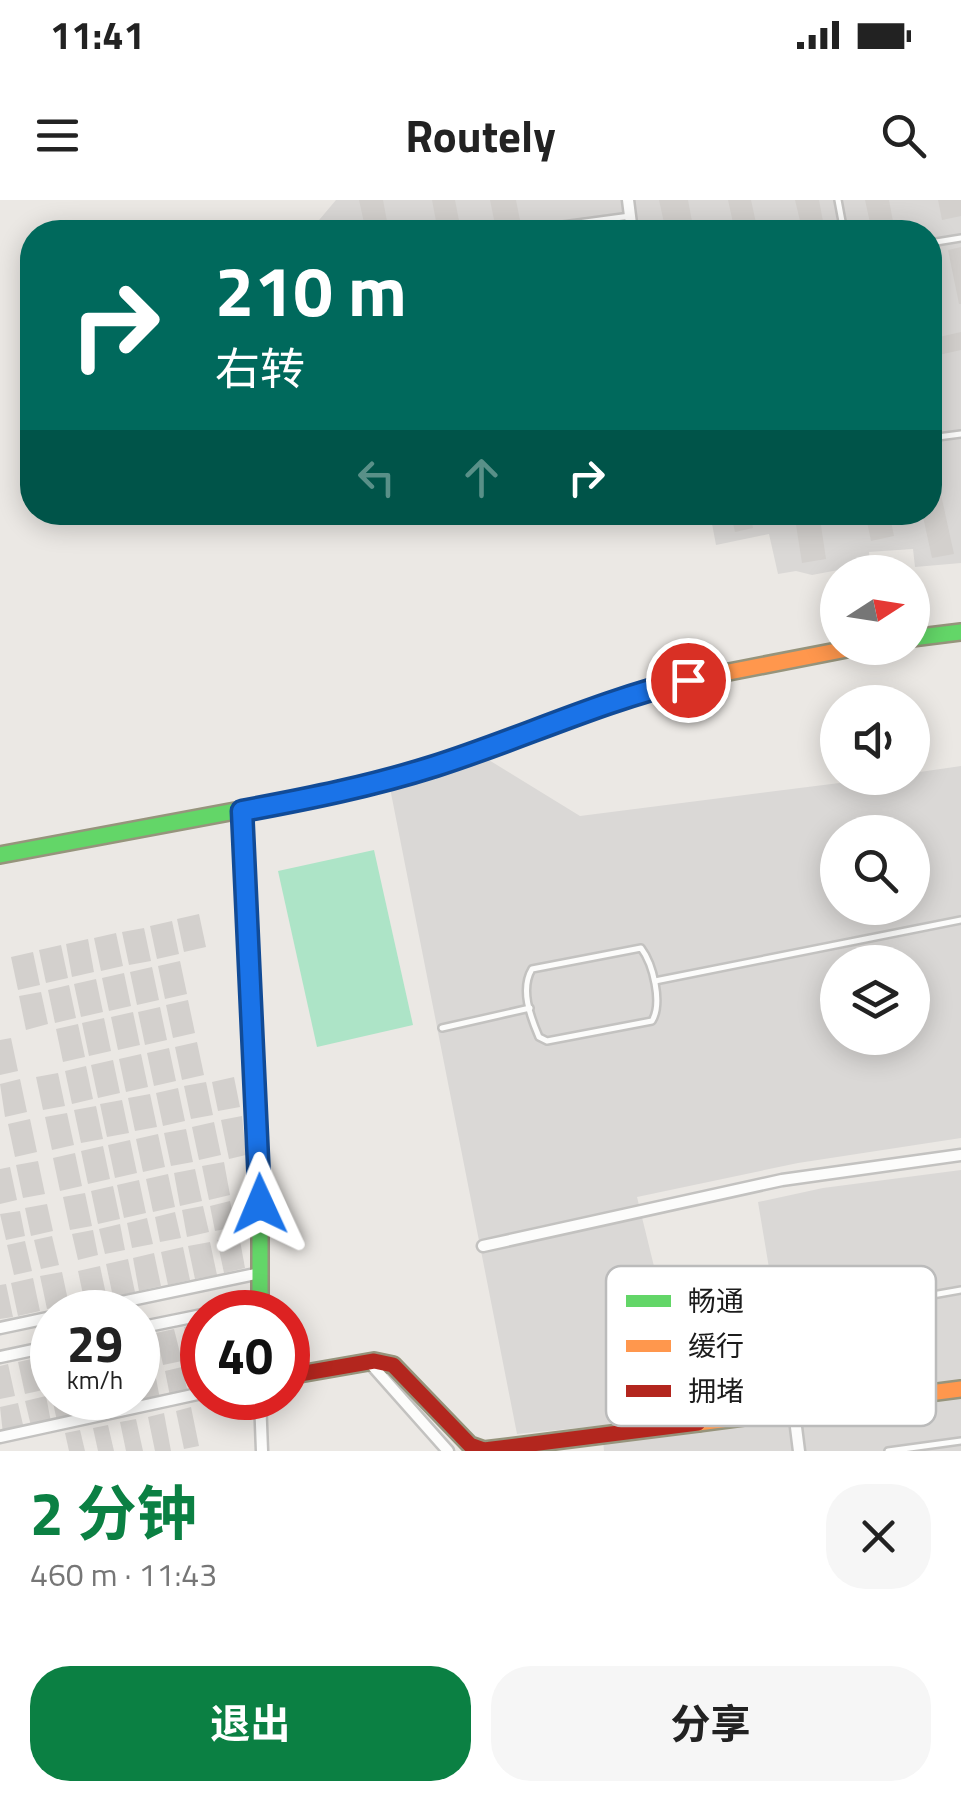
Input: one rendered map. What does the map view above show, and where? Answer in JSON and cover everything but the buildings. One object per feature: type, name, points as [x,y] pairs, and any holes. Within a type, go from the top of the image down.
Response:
[{"type":"street","points":[[628,200],[630,220]]},
{"type":"street","points":[[930,636],[961,632]]},
{"type":"street","points":[[0,855],[353,789],[437,766],[620,697],[820,654]]},
{"type":"street","points":[[242,811],[260,1170],[260,1290]]},
{"type":"street","points":[[483,1246],[782,1180],[961,1155]]},
{"type":"street","points":[[160,1294],[260,1273]]},
{"type":"street","points":[[0,1328],[30,1322]]},
{"type":"street","points":[[0,1358],[30,1351]]},
{"type":"street","points":[[369,1362],[448,1451]]},
{"type":"street","points":[[310,1372],[369,1362],[393,1365],[476,1450],[675,1426]]},
{"type":"street","points":[[936,1393],[961,1390]]},
{"type":"street","points":[[0,1438],[180,1398]]},
{"type":"street","points":[[261,1420],[262,1451]]},
{"type":"street","points":[[796,1426],[799,1451]]},
{"type":"lane","points":[[600,220],[630,216]]},
{"type":"lane","points":[[654,982],[961,920]]},
{"type":"lane","points":[[642,948],[654,982],[657,1012],[652,1021],[547,1042],[539,1037],[526,983],[532,968],[642,948]]},
{"type":"lane","points":[[442,1028],[530,1008]]},
{"type":"lane","points":[[936,1294],[961,1290]]},
{"type":"lane","points":[[612,1434],[614,1451]]},
{"type":"lane","points":[[888,1451],[961,1441]]},
{"type":"shaded area","points":[[336,200],[961,200],[961,563],[930,566],[930,555],[914,555],[913,549],[869,552],[869,555],[820,555],[820,573],[812,575],[796,571],[778,574],[769,534],[716,545],[712,525],[942,525],[942,220],[319,220]]},
{"type":"shaded area","points":[[484,757],[580,816],[820,785],[820,795],[930,795],[930,771],[961,766],[961,1138],[798,1163],[637,1197],[654,1266],[606,1266],[606,1425],[517,1434],[390,788],[446,773]]},
{"type":"shaded area","points":[[961,1170],[961,1383],[936,1387],[936,1266],[769,1266],[758,1202],[823,1188]]},
{"type":"shaded area","points":[[961,1393],[961,1451],[604,1451],[603,1441],[715,1426],[936,1426],[936,1396]]},
{"type":"green space","points":[[374,850],[413,1025],[317,1047],[278,871]]},
{"type":"traffic: fast","points":[[930,636],[961,632]]},
{"type":"traffic: fast","points":[[0,855],[353,789],[437,765],[626,696]]},
{"type":"traffic: fast","points":[[242,811],[260,1170],[260,1290]]},
{"type":"traffic: slow","points":[[626,696],[820,654]]},
{"type":"traffic: slow","points":[[936,1392],[961,1389]]},
{"type":"traffic: jam","points":[[310,1372],[374,1361],[393,1365],[470,1445],[484,1450],[674,1426]]},
{"type":"route","points":[[260,1204],[242,811],[353,789],[437,766],[620,697],[688,680]]}]
